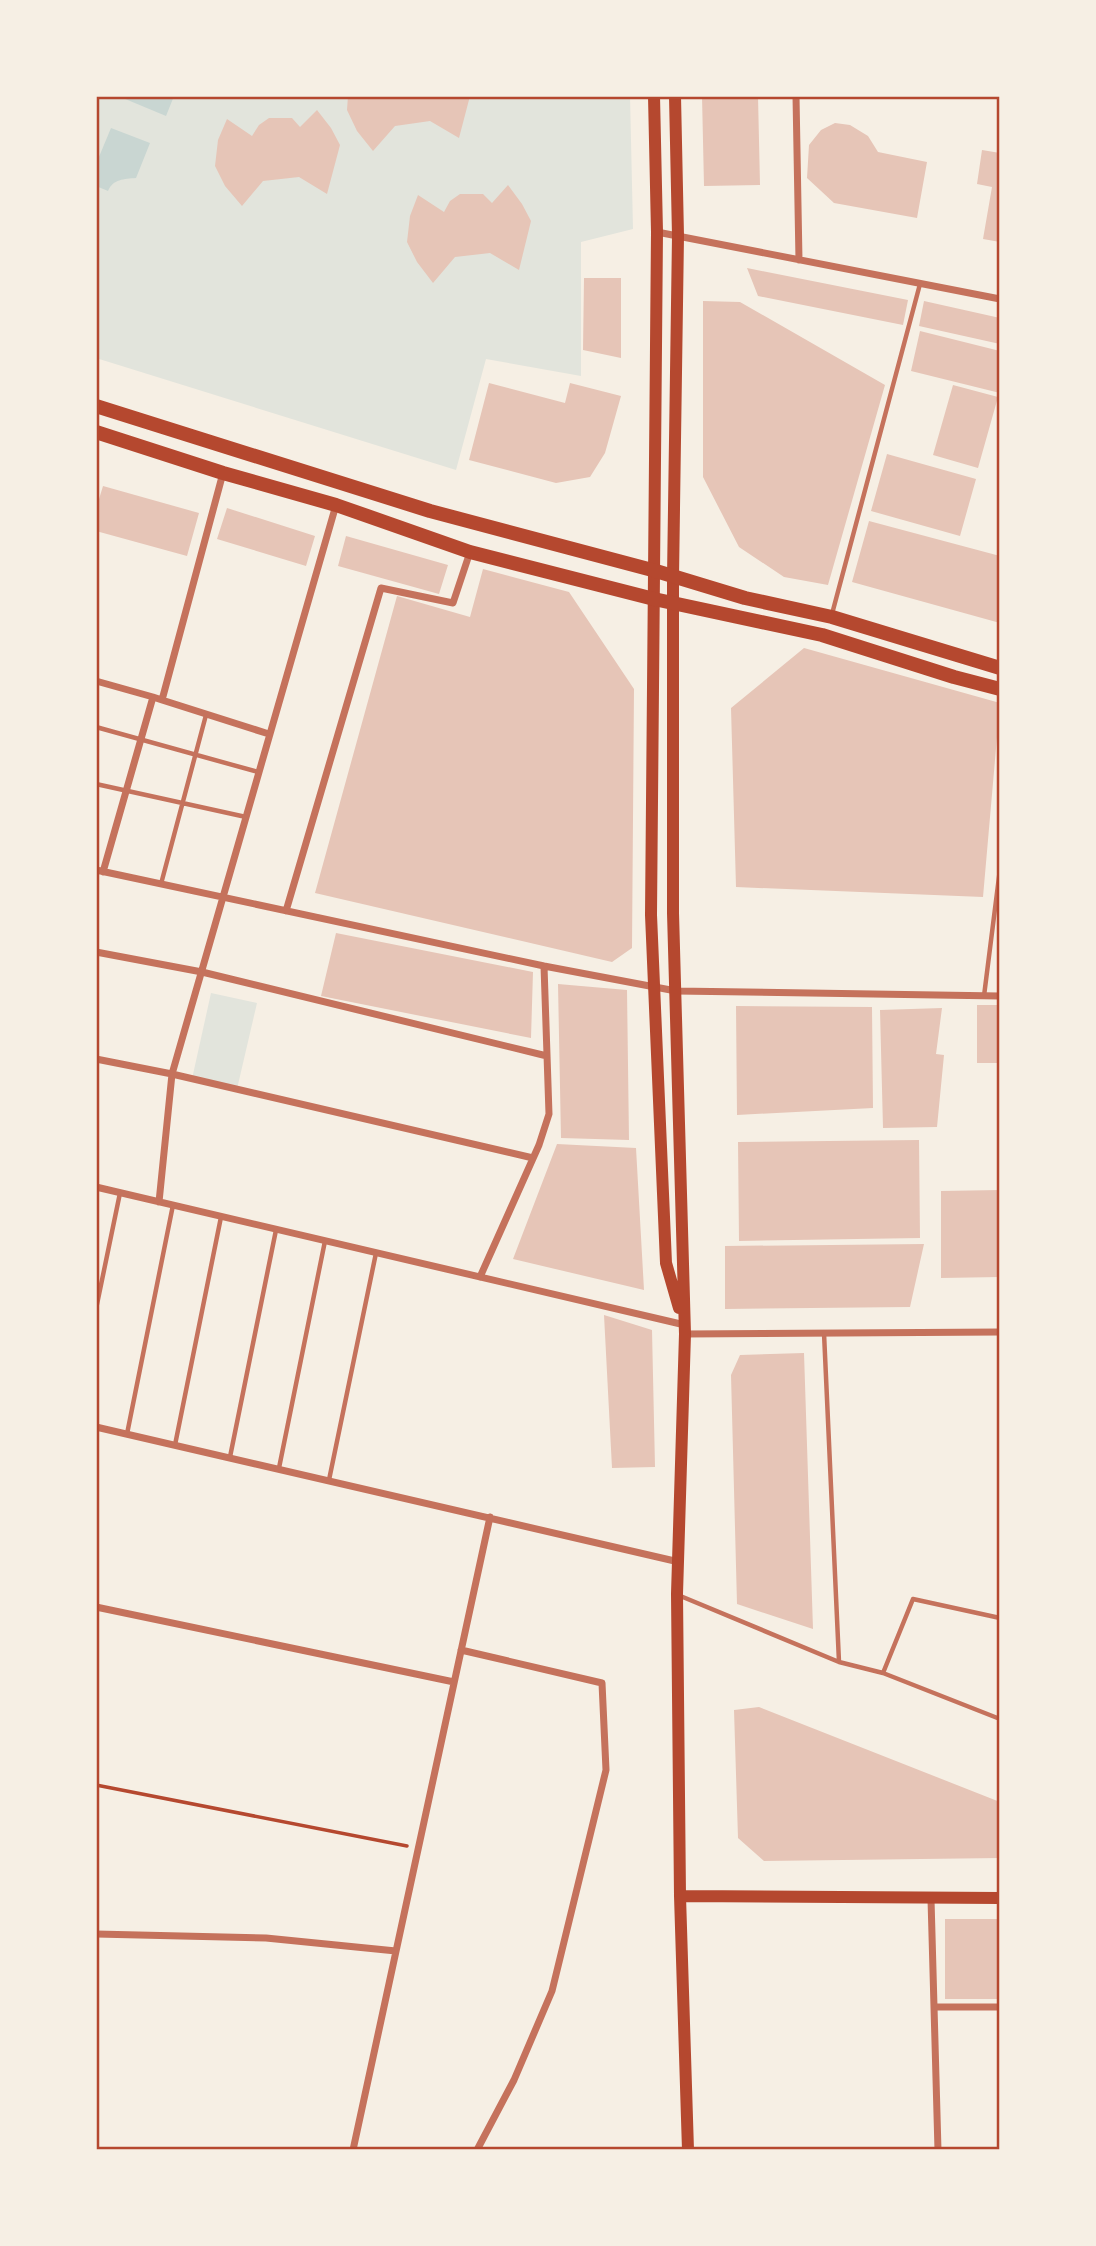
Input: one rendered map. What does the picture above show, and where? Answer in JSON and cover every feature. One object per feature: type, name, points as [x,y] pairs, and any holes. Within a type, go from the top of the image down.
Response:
[{"type":"main road","points":[[654,96],[657,232],[656,571],[651,915],[666,1263],[685,1330]]},
{"type":"main road","points":[[675,96],[678,236],[673,577],[673,913],[685,1330],[677,1594],[680,1896],[688,2150]]},
{"type":"main road","points":[[96,406],[429,511],[656,571],[745,598],[832,617],[1000,668]]},
{"type":"main road","points":[[656,424],[675,424]]},
{"type":"main road","points":[[96,432],[223,473],[336,505],[470,552],[654,599],[822,635],[1000,689]]},
{"type":"main road","points":[[680,1896],[1000,1898]]},
{"type":"street","points":[[796,96],[799,260]]},
{"type":"street","points":[[657,232],[1000,299]]},
{"type":"street","points":[[162,700],[223,473]]},
{"type":"street","points":[[159,1202],[172,1074],[336,505]]},
{"type":"street","points":[[286,911],[381,588],[453,603],[470,552]]},
{"type":"street","points":[[96,681],[269,734]]},
{"type":"street","points":[[153,697],[100,871],[544,966],[676,991],[1000,996]]},
{"type":"street","points":[[96,952],[202,972],[547,1056]]},
{"type":"street","points":[[480,1277],[533,1158],[549,1114],[544,966]]},
{"type":"street","points":[[96,1059],[172,1074],[533,1158]]},
{"type":"street","points":[[96,1187],[480,1277],[685,1330],[1000,1332]]},
{"type":"street","points":[[96,1427],[679,1562]]},
{"type":"street","points":[[353,2150],[490,1517]]},
{"type":"street","points":[[96,1607],[454,1682]]},
{"type":"street","points":[[461,1650],[602,1682],[606,1770],[552,1991],[514,2080],[477,2150]]},
{"type":"street","points":[[931,1899],[938,2150]]},
{"type":"street","points":[[96,1934],[266,1938],[396,1951]]},
{"type":"street","points":[[934,2007],[1000,2007]]},
{"type":"lane","points":[[832,617],[920,284]]},
{"type":"lane","points":[[161,884],[206,714]]},
{"type":"lane","points":[[96,727],[258,772]]},
{"type":"lane","points":[[96,784],[246,817]]},
{"type":"lane","points":[[984,996],[1000,869]]},
{"type":"lane","points":[[96,1309],[120,1193]]},
{"type":"lane","points":[[127,1433],[173,1205]]},
{"type":"lane","points":[[175,1445],[221,1216]]},
{"type":"lane","points":[[230,1457],[277,1229]]},
{"type":"lane","points":[[279,1468],[325,1240]]},
{"type":"lane","points":[[329,1480],[376,1253]]},
{"type":"lane","points":[[824,1332],[839,1662]]},
{"type":"lane","points":[[677,1594],[839,1662],[883,1673],[1000,1719]]},
{"type":"lane","points":[[883,1673],[913,1599],[1000,1618]]},
{"type":"path","points":[[96,1785],[418,1849]]},
{"type":"shaded area","points":[[96,96],[630,96],[633,229],[581,242],[581,376],[486,359],[456,470],[96,358]]},
{"type":"shaded area","points":[[118,96],[174,96],[166,116]]},
{"type":"shaded area","points":[[111,128],[150,143],[136,178],[116,182],[108,191],[96,186],[96,164]]},
{"type":"shaded area","points":[[211,993],[257,1003],[237,1089],[192,1079]]},
{"type":"building","points":[[348,96],[470,96],[459,138],[430,121],[395,126],[373,151],[357,131],[347,110]]},
{"type":"building","points":[[702,96],[758,96],[760,185],[704,186]]},
{"type":"building","points":[[317,110],[340,145],[327,194],[299,177],[263,181],[242,206],[225,186],[215,166],[218,140],[227,119],[252,136],[259,125],[269,118],[292,118],[300,127]]},
{"type":"building","points":[[835,123],[850,125],[868,136],[878,152],[927,162],[917,218],[834,203],[807,178],[809,145],[821,130]]},
{"type":"building","points":[[982,150],[1000,153],[1000,242],[983,239],[992,187],[977,184]]},
{"type":"building","points":[[508,185],[531,221],[519,270],[490,253],[455,257],[433,283],[417,262],[407,242],[410,216],[418,195],[444,212],[450,201],[460,194],[483,194],[492,203]]},
{"type":"building","points":[[747,268],[908,300],[903,325],[758,296]]},
{"type":"building","points":[[584,278],[621,278],[621,358],[583,350]]},
{"type":"building","points":[[703,301],[740,302],[885,385],[828,585],[784,577],[739,547],[703,477]]},
{"type":"building","points":[[924,301],[1000,318],[1000,344],[919,326]]},
{"type":"building","points":[[920,331],[1000,351],[1000,393],[911,371]]},
{"type":"building","points":[[489,383],[565,403],[570,383],[621,396],[605,453],[590,477],[556,483],[469,460]]},
{"type":"building","points":[[953,385],[998,397],[978,468],[933,455]]},
{"type":"building","points":[[887,454],[976,479],[960,536],[871,511]]},
{"type":"building","points":[[103,486],[199,513],[187,556],[96,531],[96,509]]},
{"type":"building","points":[[227,508],[315,536],[306,566],[217,539]]},
{"type":"building","points":[[869,521],[1000,556],[1000,623],[852,582]]},
{"type":"building","points":[[346,536],[448,565],[439,594],[338,566]]},
{"type":"building","points":[[483,569],[569,592],[634,689],[632,948],[612,962],[315,893],[397,596],[470,617]]},
{"type":"building","points":[[804,648],[1000,703],[983,897],[736,887],[731,708]]},
{"type":"building","points":[[336,933],[533,972],[531,1038],[321,996]]},
{"type":"building","points":[[558,984],[627,990],[629,1140],[561,1138]]},
{"type":"building","points":[[977,1005],[1000,1005],[1000,1063],[977,1063]]},
{"type":"building","points":[[736,1006],[872,1007],[873,1108],[737,1115]]},
{"type":"building","points":[[942,1008],[936,1054],[944,1055],[937,1127],[883,1128],[880,1010]]},
{"type":"building","points":[[919,1140],[920,1238],[739,1241],[738,1142]]},
{"type":"building","points":[[557,1144],[636,1148],[644,1290],[513,1259]]},
{"type":"building","points":[[1000,1190],[1000,1277],[941,1278],[941,1191]]},
{"type":"building","points":[[924,1244],[910,1307],[725,1309],[725,1246]]},
{"type":"building","points":[[604,1315],[652,1330],[655,1467],[612,1468]]},
{"type":"building","points":[[804,1353],[813,1629],[737,1604],[731,1375],[740,1355]]},
{"type":"building","points":[[759,1707],[1000,1802],[1000,1858],[764,1861],[738,1838],[734,1710]]},
{"type":"building","points":[[945,1919],[1000,1919],[1000,1999],[945,1999]]}]
